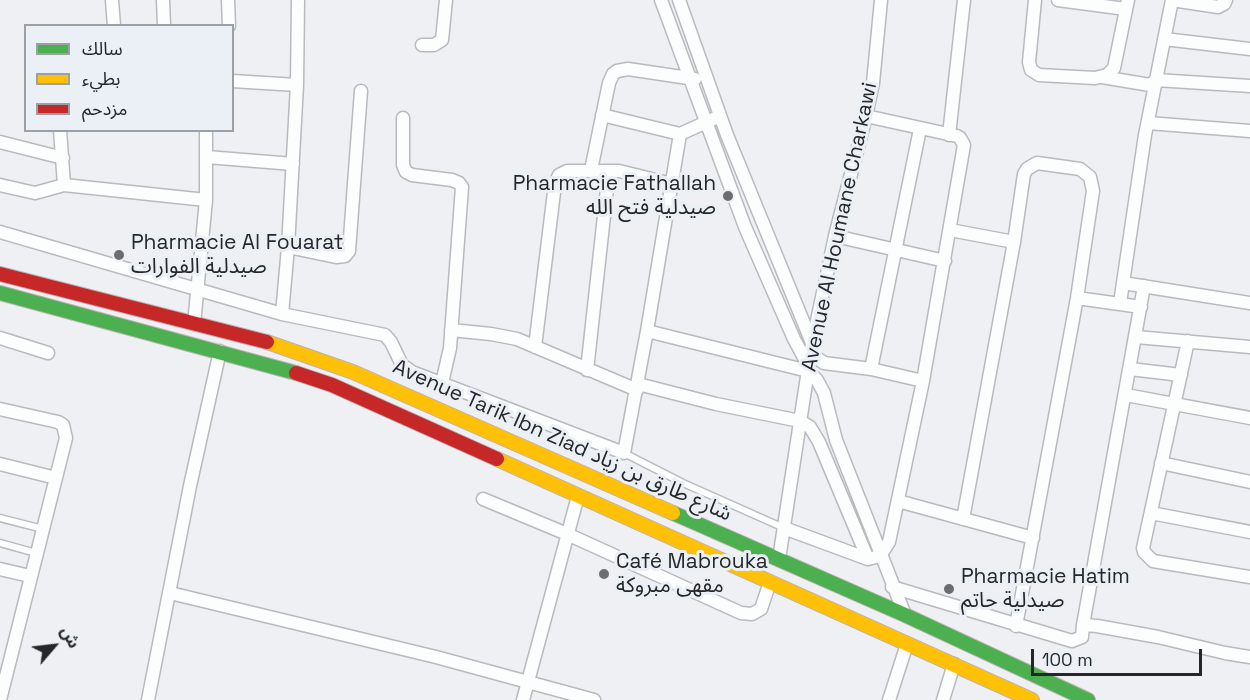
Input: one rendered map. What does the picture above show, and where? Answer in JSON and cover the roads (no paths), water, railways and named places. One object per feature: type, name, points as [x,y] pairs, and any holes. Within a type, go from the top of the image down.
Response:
[{"type":"main road","name":"Avenue Tarik Ibn Ziad شارع طارق بن زياد","points":[[0,274],[278,345],[353,372],[905,615],[1088,700]]},
{"type":"main road","name":"Avenue Tarik Ibn Ziad شارع طارق بن زياد","points":[[0,293],[288,370],[332,386],[1032,700]]},
{"type":"main road","points":[[766,554],[759,562],[770,582],[790,578],[785,562]]},
{"type":"street","points":[[112,0],[114,24]]},
{"type":"street","points":[[163,0],[164,24]]},
{"type":"street","points":[[228,0],[229,24]]},
{"type":"street","points":[[282,314],[293,164],[298,0]]},
{"type":"street","points":[[422,45],[434,45],[442,40],[446,0]]},
{"type":"street","points":[[661,0],[746,227],[808,369],[824,393],[836,440],[874,558]]},
{"type":"street","points":[[680,0],[720,116],[812,349],[824,363],[871,369],[923,381]]},
{"type":"street","name":"Avenue Al Houmane Charkawi","points":[[785,562],[784,528],[808,369],[835,236],[873,83],[881,0]]},
{"type":"street","points":[[949,135],[964,0]]},
{"type":"street","points":[[1035,0],[1029,62],[1031,70],[1039,75],[1102,77],[1150,84],[1156,80],[1250,86]]},
{"type":"street","points":[[1058,0],[1127,4],[1114,68],[1102,77]]},
{"type":"street","points":[[1120,303],[1148,123],[1172,0],[1218,7],[1226,0]]},
{"type":"street","points":[[1164,39],[1250,49]]},
{"type":"street","points":[[591,170],[609,83],[613,74],[628,69],[708,81]]},
{"type":"street","points":[[234,81],[297,85]]},
{"type":"street","points":[[288,247],[336,257],[345,256],[349,251],[361,91]]},
{"type":"street","points":[[602,115],[680,134],[720,116]]},
{"type":"street","points":[[866,116],[960,138],[964,150],[923,381],[889,542],[874,558]]},
{"type":"street","points":[[403,118],[403,165],[406,172],[412,175],[452,180],[462,187],[451,330],[442,383]]},
{"type":"street","points":[[1148,123],[1250,131]]},
{"type":"street","points":[[871,369],[920,129]]},
{"type":"street","points":[[60,132],[64,185]]},
{"type":"street","points":[[194,324],[206,200],[206,132]]},
{"type":"street","points":[[0,232],[282,314],[385,334],[406,369],[624,453],[680,134]]},
{"type":"street","points":[[0,142],[63,158]]},
{"type":"street","points":[[207,157],[293,164]]},
{"type":"street","points":[[963,519],[1014,242],[1024,174],[1027,169],[1037,163],[1080,169],[1086,172],[1093,183],[1093,191],[1077,298],[1016,626]]},
{"type":"street","points":[[535,347],[556,180],[562,172],[591,170],[627,172],[672,184]]},
{"type":"street","points":[[587,370],[609,171]]},
{"type":"street","points":[[0,185],[35,193],[64,185],[206,200]]},
{"type":"street","points":[[950,230],[1014,242]]},
{"type":"street","points":[[835,236],[945,261]]},
{"type":"street","points":[[1123,283],[1250,303]]},
{"type":"street","points":[[892,587],[1072,641],[1082,637],[1144,286]]},
{"type":"street","points":[[1077,298],[1141,307]]},
{"type":"street","points":[[451,330],[517,339],[587,370],[637,387],[800,421],[810,427],[874,558],[892,587],[905,615]]},
{"type":"street","points":[[647,332],[808,369]]},
{"type":"street","points":[[1136,337],[1250,347]]},
{"type":"street","points":[[0,338],[48,353]]},
{"type":"street","points":[[1188,341],[1143,548],[1148,558],[1153,561],[1250,577]]},
{"type":"street","points":[[148,700],[190,486],[220,351]]},
{"type":"street","points":[[1130,369],[1180,375]]},
{"type":"street","points":[[1125,395],[1250,418]]},
{"type":"street","points":[[0,409],[54,420],[63,425],[66,438],[43,529],[4,663],[0,700]]},
{"type":"street","points":[[1161,463],[1250,482]]},
{"type":"street","points":[[0,464],[56,478]]},
{"type":"street","points":[[524,700],[578,496]]},
{"type":"street","points":[[483,499],[746,614],[752,614],[761,609],[770,582]]},
{"type":"street","points":[[898,501],[1033,538]]},
{"type":"street","points":[[1151,513],[1250,532]]},
{"type":"street","points":[[784,528],[874,558]]},
{"type":"street","points":[[0,568],[30,576]]},
{"type":"street","points":[[170,593],[436,657],[594,700]]},
{"type":"street","points":[[1083,625],[1110,627],[1250,657]]},
{"type":"street","points":[[889,700],[907,644]]},
{"type":"street","points":[[943,700],[954,664]]},
{"type":"lane","points":[[624,453],[683,483],[784,528]]},
{"type":"lane","points":[[0,518],[43,529]]},
{"type":"lane","points":[[0,543],[36,553]]},
{"type":"place","name":"Pharmacie Fathallah صيدلية فتح الله","points":[[728,196]]},
{"type":"place","name":"Pharmacie Al Fouarat صيدلية الفوارات","points":[[119,255]]},
{"type":"place","name":"Café Mabrouka مقهى مبروكة","points":[[604,574]]},
{"type":"place","name":"Pharmacie Hatim صيدلية حاتم","points":[[949,589]]}]
